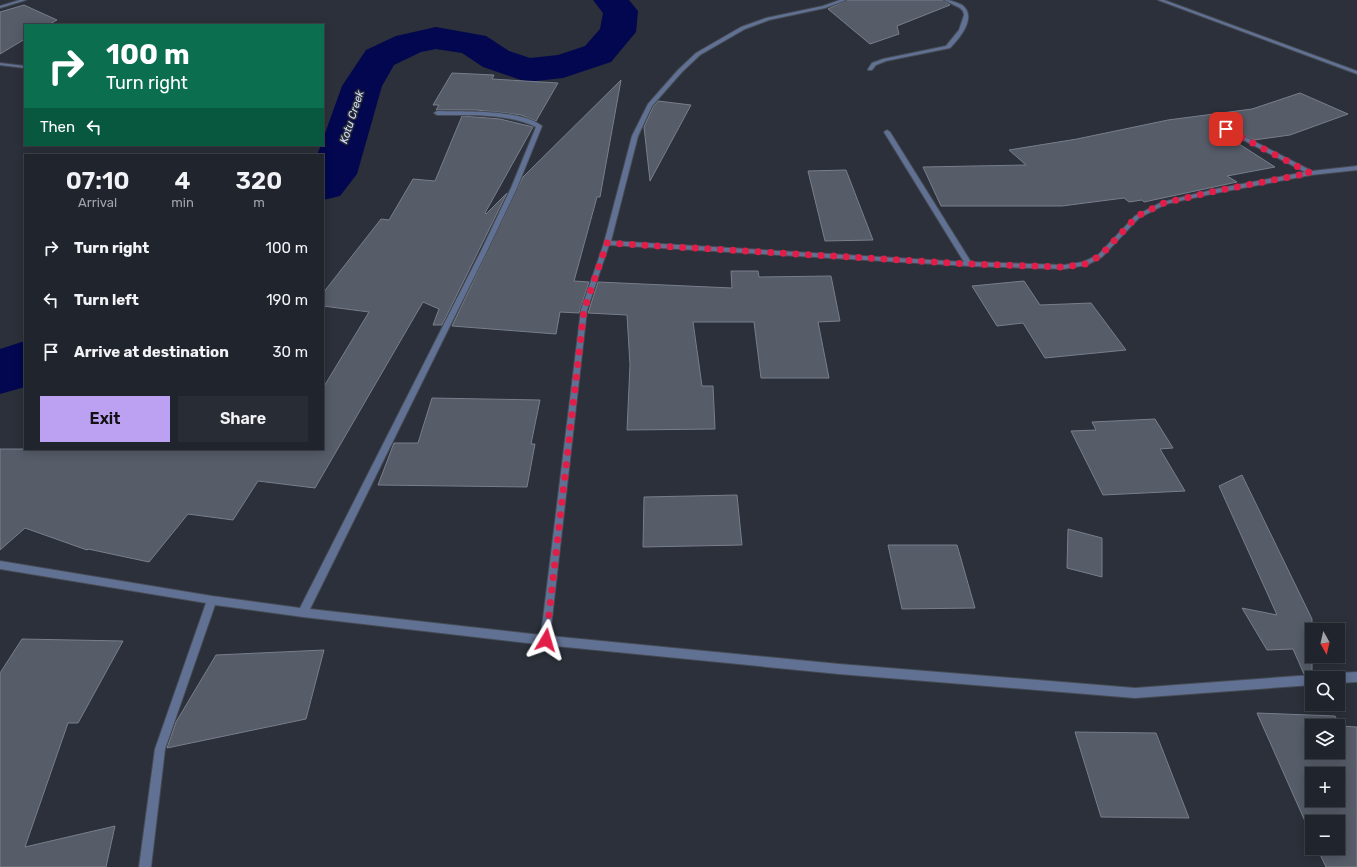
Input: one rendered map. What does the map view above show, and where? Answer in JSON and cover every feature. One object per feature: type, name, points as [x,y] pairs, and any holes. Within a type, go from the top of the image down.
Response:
[{"type":"street","points":[[0,8],[24,0]]},
{"type":"street","points":[[546,640],[584,310],[607,243],[634,136],[650,105],[680,71],[698,54],[743,28],[768,19],[844,0]]},
{"type":"street","points":[[870,69],[874,64],[885,60],[948,47],[956,40],[966,18],[965,12],[961,8],[946,0]]},
{"type":"street","points":[[1160,0],[1357,73]]},
{"type":"street","points":[[0,64],[24,68]]},
{"type":"street","points":[[303,613],[484,251],[514,188],[539,126],[534,123],[510,117],[437,113]]},
{"type":"street","points":[[1226,129],[1310,173]]},
{"type":"street","points":[[887,132],[970,264]]},
{"type":"street","points":[[607,243],[970,264],[1064,267],[1085,264],[1100,256],[1137,216],[1164,203],[1216,191],[1310,173],[1357,168]]},
{"type":"street","points":[[0,565],[212,600],[303,613],[546,640],[831,668],[1135,693],[1305,681]]},
{"type":"street","points":[[145,867],[160,749],[212,600]]},
{"type":"street","points":[[1345,678],[1357,677]]},
{"type":"building","points":[[847,0],[943,0],[950,5],[897,26],[899,34],[870,44],[828,9]]},
{"type":"building","points":[[24,5],[57,20],[50,24],[24,24],[24,40],[0,54],[0,12]]},
{"type":"building","points":[[452,73],[494,75],[492,79],[558,83],[536,121],[521,115],[506,113],[476,110],[436,110],[439,105],[433,105]]},
{"type":"building","points":[[621,80],[600,197],[597,197],[574,281],[589,282],[579,313],[560,312],[556,334],[452,326],[523,177]]},
{"type":"building","points":[[1300,93],[1348,114],[1290,135],[1254,140],[1225,126],[1222,128],[1223,131],[1242,141],[1236,142],[1275,167],[1227,176],[1237,182],[1144,202],[1142,200],[1129,202],[1124,198],[1062,206],[941,206],[923,167],[1026,165],[1009,150],[1077,139],[1168,120],[1252,109]]},
{"type":"building","points":[[658,101],[691,105],[650,181],[644,127],[653,107]]},
{"type":"building","points":[[462,116],[500,119],[533,127],[485,213],[486,214],[507,193],[442,325],[433,325],[439,309],[423,302],[315,488],[258,481],[233,520],[188,514],[149,562],[87,550],[25,528],[0,550],[0,449],[324,450],[324,386],[369,312],[324,306],[324,292],[381,219],[389,220],[413,179],[435,181]]},
{"type":"building","points":[[846,170],[873,240],[825,241],[808,171]]},
{"type":"building","points":[[731,271],[758,271],[759,277],[831,276],[840,321],[818,322],[829,378],[761,378],[754,322],[693,322],[702,386],[713,386],[715,429],[627,430],[630,365],[627,315],[588,313],[598,282],[732,288]]},
{"type":"building","points":[[1024,281],[1040,305],[1091,303],[1126,350],[1045,358],[1023,323],[997,326],[972,286]]},
{"type":"building","points":[[432,398],[540,400],[531,444],[535,444],[527,487],[378,485],[394,443],[418,443]]},
{"type":"building","points":[[1155,419],[1173,448],[1160,449],[1185,491],[1103,495],[1071,431],[1096,430],[1092,422]]},
{"type":"building","points":[[1242,475],[1312,619],[1312,623],[1305,623],[1305,663],[1312,663],[1312,671],[1305,671],[1304,674],[1293,649],[1267,650],[1242,608],[1277,615],[1219,486]]},
{"type":"building","points":[[737,495],[742,545],[643,547],[644,497]]},
{"type":"building","points":[[1068,529],[1102,538],[1102,577],[1067,568]]},
{"type":"building","points":[[888,545],[957,545],[975,608],[902,609]]},
{"type":"building","points":[[22,639],[123,641],[78,723],[68,723],[25,847],[115,826],[106,867],[0,867],[0,673]]},
{"type":"building","points":[[324,650],[306,719],[167,748],[176,722],[216,655]]},
{"type":"building","points":[[1257,713],[1335,716],[1336,719],[1305,719],[1305,759],[1345,759],[1345,726],[1357,727],[1357,867],[1326,867],[1320,855],[1345,855],[1345,815],[1305,815],[1305,821]]},
{"type":"building","points":[[1075,732],[1156,733],[1189,818],[1101,817]]},
{"type":"waterway","name":"Kotu Creek","points":[[324,185],[334,174],[362,86],[379,58],[409,44],[436,38],[473,44],[496,59],[527,70],[563,66],[598,54],[618,32],[621,11],[610,0]]},
{"type":"waterway","name":"Kotu Creek","points":[[0,373],[24,362]]},
{"type":"route","points":[[546,640],[584,310],[607,243],[970,264],[1064,267],[1085,264],[1100,256],[1137,216],[1164,203],[1216,191],[1310,173],[1226,129]]}]
